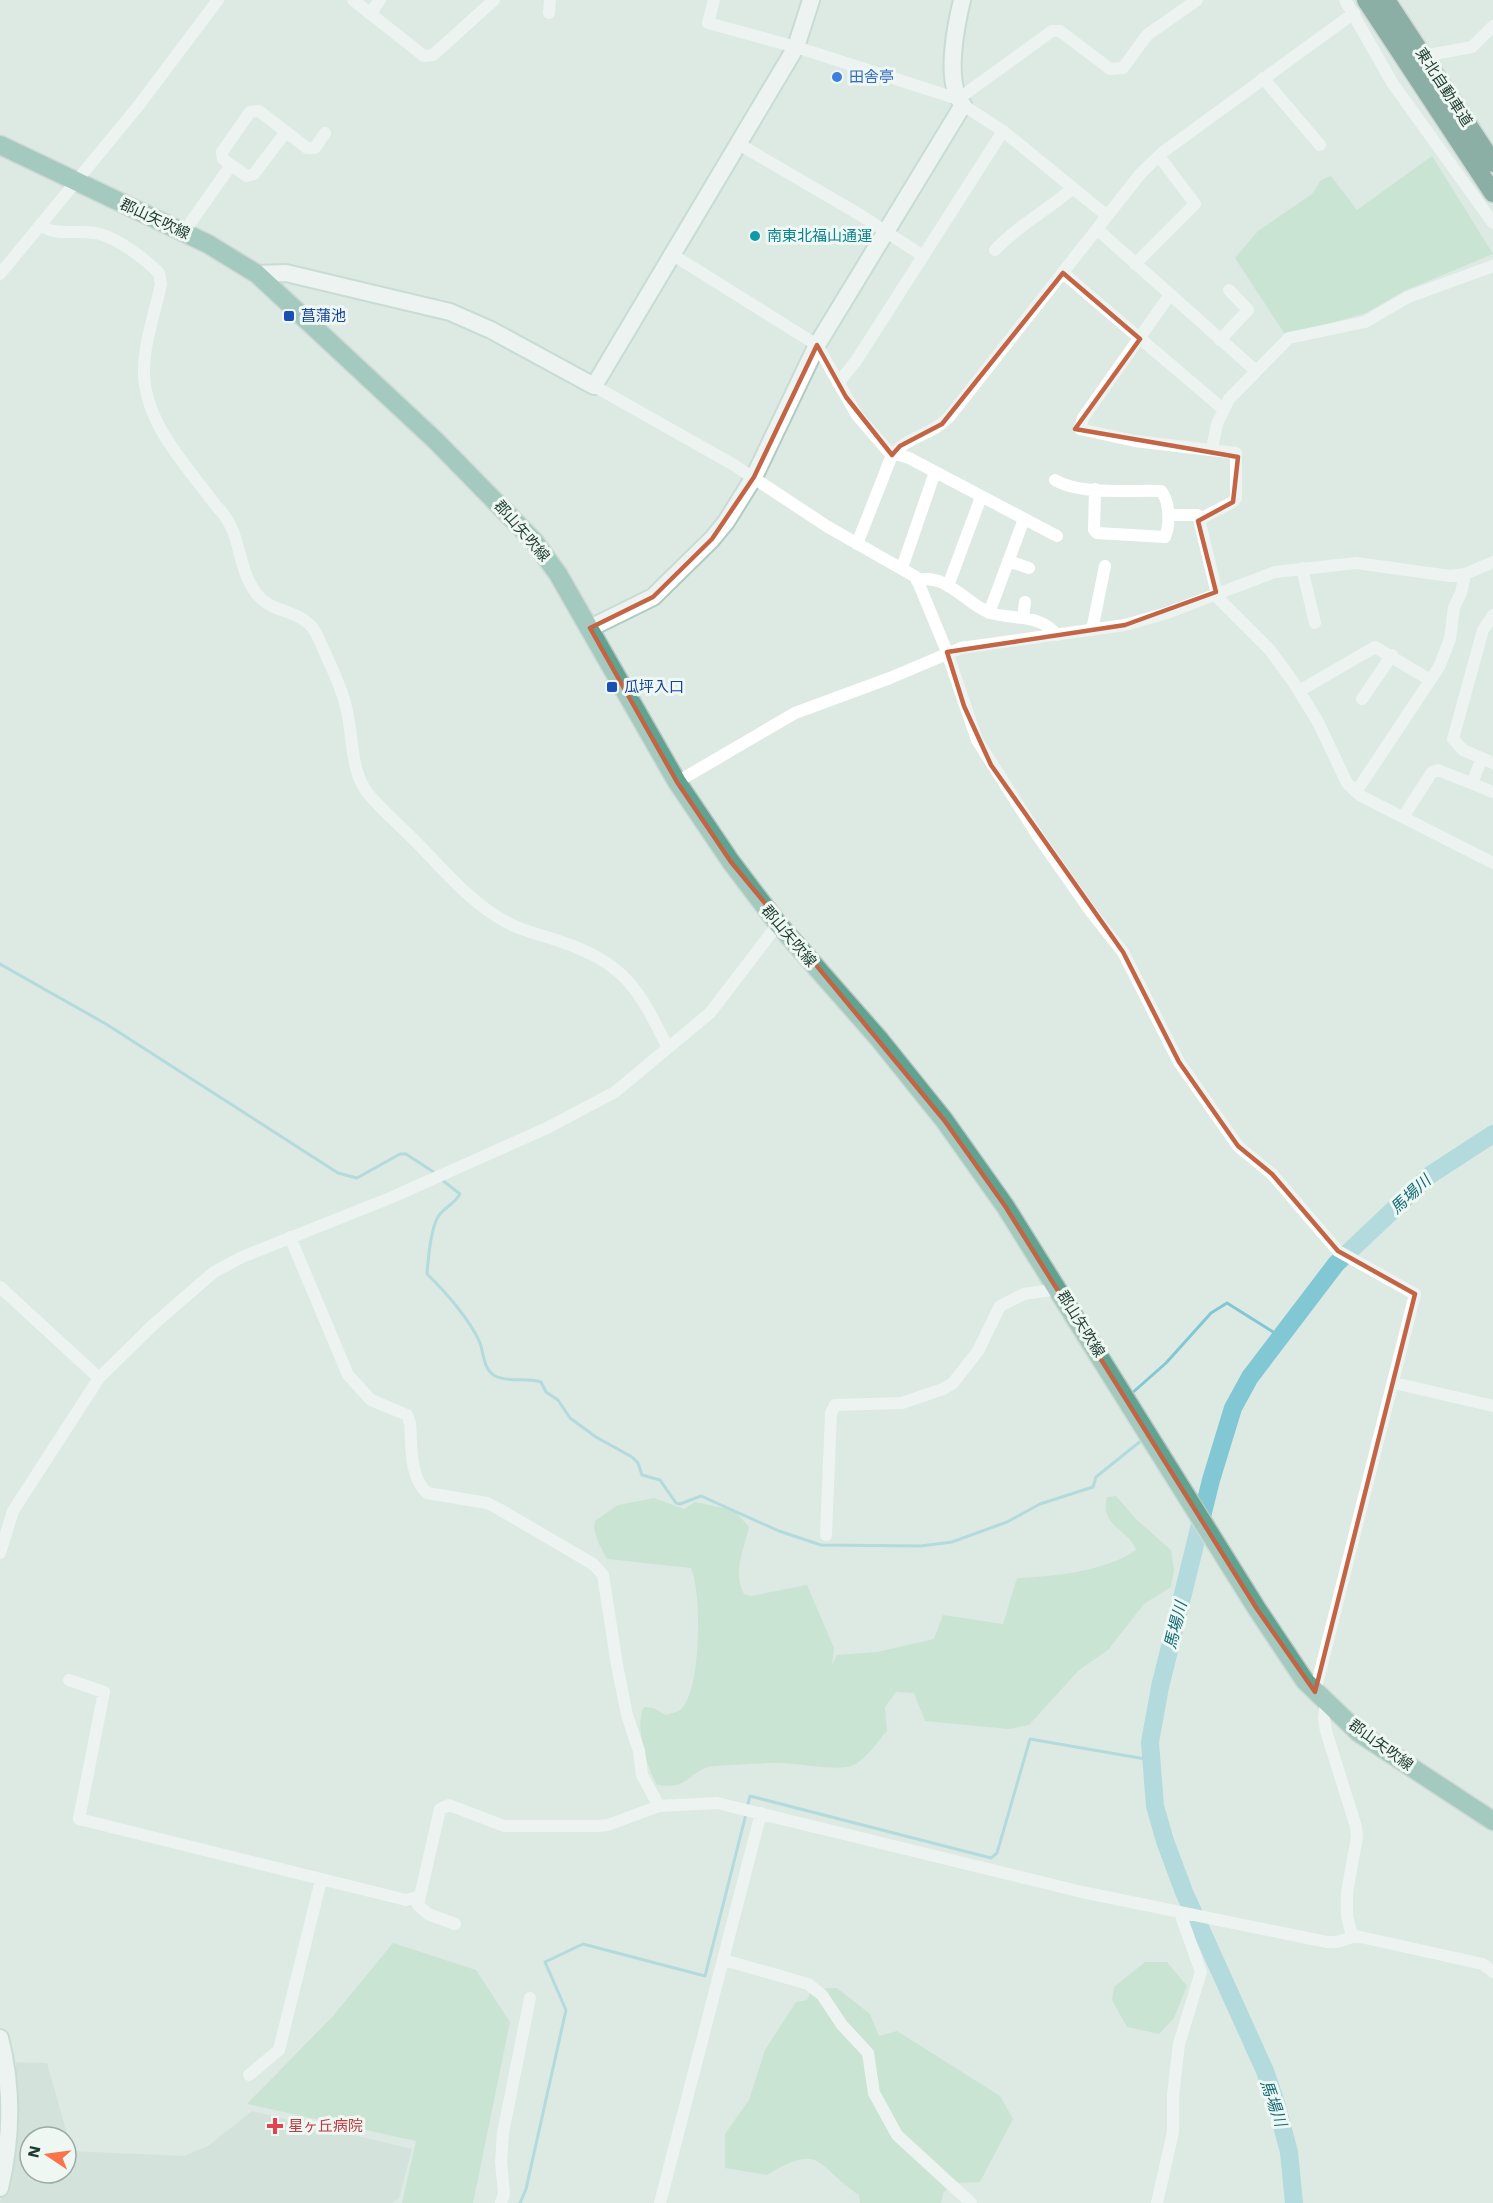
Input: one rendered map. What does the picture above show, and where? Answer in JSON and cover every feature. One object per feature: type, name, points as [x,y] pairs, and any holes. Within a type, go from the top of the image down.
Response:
[{"type":"highway","name":"東北自動車道","points":[[1386,0],[1493,163]]},
{"type":"highway","name":"東北自動車道","points":[[1360,6],[1493,193]]},
{"type":"main road","name":"郡山矢吹線","points":[[0,145],[184,232],[257,274],[435,440],[514,519],[558,574],[677,782],[731,862],[778,924],[879,1039],[944,1120],[1059,1289],[1281,1647],[1320,1697],[1359,1733],[1493,1821]]},
{"type":"street","points":[[0,274],[164,73],[218,0]]},
{"type":"street","points":[[353,0],[424,56],[433,55],[494,0]]},
{"type":"street","points":[[370,14],[380,0]]},
{"type":"street","points":[[714,0],[708,23],[796,47],[961,102],[1003,132],[1106,215]]},
{"type":"street","points":[[594,386],[796,47],[811,0]]},
{"type":"street","points":[[961,102],[953,47],[962,0]]},
{"type":"street","points":[[590,628],[631,609],[664,588],[712,539],[754,477],[817,345],[961,102],[1052,30],[1060,31],[1110,69],[1123,68],[1152,31],[1197,0]]},
{"type":"street","points":[[1345,0],[1360,6],[1393,84],[1493,223]]},
{"type":"street","points":[[857,544],[892,454],[900,446],[942,424],[1098,230],[1106,215],[1158,156],[1360,6]]},
{"type":"street","points":[[1434,54],[1472,47],[1493,26]]},
{"type":"street","points":[[1393,84],[1404,76]]},
{"type":"street","points":[[1263,78],[1320,145]]},
{"type":"street","points":[[285,133],[254,174],[247,176],[223,159],[222,152],[250,112],[259,111],[307,148],[315,148],[326,133]]},
{"type":"street","points":[[838,383],[856,361],[1003,132]]},
{"type":"street","points":[[737,144],[885,230],[923,256]]},
{"type":"street","points":[[1135,264],[1196,204],[1158,156]]},
{"type":"street","points":[[184,232],[231,165]]},
{"type":"street","points":[[995,250],[1006,238],[1049,209],[1073,188]]},
{"type":"street","points":[[40,225],[62,233],[101,234],[115,241],[159,273],[161,285],[144,369],[150,405],[164,434],[227,517],[236,537],[246,577],[255,592],[270,605],[299,615],[314,628],[346,704],[356,770],[370,796],[457,885],[491,913],[510,925],[595,954],[616,968],[630,982],[668,1048]]},
{"type":"street","points":[[1098,230],[1169,296],[1256,371]]},
{"type":"street","points":[[673,255],[817,345],[857,415],[892,454],[909,458],[1057,536]]},
{"type":"street","points":[[1212,449],[1223,409],[1289,338],[1365,322],[1408,297],[1493,266]]},
{"type":"street","points":[[257,274],[286,273],[450,312],[491,330],[754,477],[857,544],[902,568],[917,581],[947,652],[964,706],[991,765],[1092,914],[1123,952],[1179,1062],[1238,1146],[1272,1174],[1338,1251],[1415,1294],[1320,1697],[1326,1731],[1357,1837],[1348,1879],[1347,1916],[1352,1936]]},
{"type":"street","points":[[1063,273],[1223,409]]},
{"type":"street","points":[[1220,340],[1248,310],[1229,290]]},
{"type":"street","points":[[1169,296],[1083,418],[1080,429],[1136,441],[1236,453],[1236,498],[1233,502],[1202,518]]},
{"type":"street","points":[[902,568],[935,472]]},
{"type":"street","points":[[1055,480],[1066,487],[1161,491],[1165,495],[1168,515],[1165,537],[1097,533],[1094,530],[1095,489]]},
{"type":"street","points":[[948,586],[981,497]]},
{"type":"street","points":[[1168,515],[1197,515],[1202,518]]},
{"type":"street","points":[[1202,518],[1201,527],[1216,592],[1270,650],[1299,691],[1318,722],[1347,783],[1356,792],[1403,818],[1493,863]]},
{"type":"street","points":[[989,613],[1024,519]]},
{"type":"street","points":[[1008,561],[1029,568]]},
{"type":"street","points":[[677,782],[795,713],[890,678],[961,648],[1092,630],[1167,613],[1216,592],[1275,572],[1356,563],[1432,576],[1465,574],[1493,562]]},
{"type":"street","points":[[1092,630],[1105,566]]},
{"type":"street","points":[[1302,568],[1315,623]]},
{"type":"street","points":[[1356,792],[1430,680],[1450,643],[1454,607],[1461,593],[1465,574]]},
{"type":"street","points":[[917,581],[926,579],[948,586],[989,613],[1044,622],[1057,635]]},
{"type":"street","points":[[1023,618],[1025,602]]},
{"type":"street","points":[[1472,783],[1488,760],[1459,748],[1453,739],[1484,630],[1493,615]]},
{"type":"street","points":[[1299,691],[1370,648],[1381,648],[1430,680]]},
{"type":"street","points":[[1362,699],[1392,655]]},
{"type":"street","points":[[1403,818],[1432,772],[1438,770],[1493,792]]},
{"type":"street","points":[[0,1553],[13,1511],[99,1378],[154,1324],[214,1272],[242,1257],[390,1198],[578,1113],[615,1092],[687,1035],[721,1000],[778,924]]},
{"type":"street","points":[[290,1237],[348,1375],[372,1400],[406,1415],[410,1423],[415,1477],[422,1488],[427,1493],[487,1503],[593,1564],[603,1575],[627,1716],[639,1751],[642,1775],[659,1806]]},
{"type":"street","points":[[0,1287],[99,1378]]},
{"type":"street","points":[[826,1535],[831,1413],[836,1405],[902,1403],[943,1389],[953,1383],[978,1351],[1000,1305],[1024,1294],[1059,1289]]},
{"type":"street","points":[[1394,1383],[1493,1406]]},
{"type":"street","points":[[69,1680],[104,1692],[79,1820],[406,1900],[418,1897]]},
{"type":"street","points":[[455,1924],[424,1911],[418,1905],[440,1809],[444,1806],[449,1805],[490,1822],[512,1827],[541,1824],[608,1825],[659,1806],[717,1803],[1183,1914],[1327,1942],[1336,1942],[1352,1936],[1483,1964],[1493,1972]]},
{"type":"street","points":[[660,2203],[760,1813]]},
{"type":"street","points":[[249,2074],[279,2050],[321,1880]]},
{"type":"street","points":[[1157,2203],[1173,2132],[1173,2095],[1179,2044],[1201,1972],[1183,1914]]},
{"type":"street","points":[[723,1960],[808,1984],[822,1995],[842,2025],[868,2053],[874,2093],[897,2135],[971,2203]]},
{"type":"street","points":[[501,2203],[504,2194],[501,2162],[503,2133],[530,1998]]},
{"type":"street","points":[[0,2037],[11,2096],[6,2161],[0,2188]]},
{"type":"highlighted area","points":[[1063,273],[1140,339],[1075,429],[1238,457],[1233,502],[1198,521],[1216,592],[1125,625],[947,652],[964,706],[991,765],[1123,952],[1179,1062],[1238,1146],[1272,1174],[1338,1251],[1415,1294],[1315,1692],[1257,1609],[1005,1206],[944,1120],[731,862],[677,782],[590,628],[653,597],[712,539],[754,477],[817,345],[846,397],[892,455],[900,446],[942,424]]},
{"type":"shaded area","name":"星ヶ丘病院","points":[[16,2062],[47,2063],[65,2125],[18,2125],[18,2185],[78,2185],[78,2151],[184,2156],[208,2146],[252,2111],[412,2149],[399,2198],[392,2203],[0,2203],[13,2160]]},
{"type":"green space","points":[[1432,156],[1493,254],[1404,291],[1366,313],[1286,336],[1235,258],[1258,231],[1312,194],[1321,180],[1331,176],[1357,210]]},
{"type":"green space","points":[[1116,1496],[1136,1519],[1171,1550],[1174,1570],[1171,1587],[1144,1604],[1108,1650],[1079,1670],[1029,1725],[1009,1729],[925,1721],[914,1693],[896,1692],[885,1707],[887,1731],[864,1758],[853,1765],[829,1768],[774,1763],[715,1766],[699,1771],[677,1785],[657,1785],[643,1746],[641,1715],[644,1707],[653,1708],[666,1715],[676,1712],[682,1709],[689,1696],[698,1639],[695,1580],[691,1568],[607,1559],[598,1542],[594,1528],[595,1521],[618,1505],[654,1498],[684,1509],[695,1502],[734,1510],[749,1527],[739,1569],[744,1594],[751,1596],[807,1585],[834,1648],[832,1665],[837,1655],[877,1652],[934,1639],[943,1615],[1003,1624],[1017,1578],[1079,1572],[1110,1563],[1136,1550],[1133,1543],[1111,1522],[1107,1515],[1107,1497]]},
{"type":"green space","points":[[393,1943],[476,1970],[510,2022],[473,2203],[402,2203],[416,2141],[247,2104],[333,2016]]},
{"type":"green space","points":[[1145,1962],[1167,1962],[1187,1986],[1174,2018],[1159,2034],[1127,2027],[1112,2000],[1114,1987]]},
{"type":"green space","points":[[837,1988],[870,2014],[879,2036],[897,2031],[1000,2096],[1013,2119],[980,2182],[954,2183],[943,2193],[941,2203],[860,2203],[859,2195],[826,2167],[809,2159],[785,2165],[767,2175],[725,2168],[725,2134],[749,2100],[765,2050],[796,2002],[807,2000],[812,1989]]},
{"type":"waterway","points":[[0,964],[106,1024],[338,1173],[357,1178],[400,1154],[406,1154],[435,1173]]},
{"type":"waterway","name":"馬場川","points":[[1294,2203],[1289,2152],[1265,2071],[1184,1892],[1155,1806],[1150,1742],[1160,1687],[1211,1480],[1233,1408],[1250,1377],[1336,1264],[1430,1175],[1493,1134]]},
{"type":"waterway","points":[[442,1180],[460,1194],[440,1214],[434,1226],[427,1274],[449,1297],[476,1334],[488,1369],[500,1378],[541,1382],[546,1392],[558,1400],[570,1418],[596,1437],[632,1457],[638,1463],[642,1475],[660,1480],[676,1503],[680,1504],[701,1496],[779,1531],[821,1545],[921,1546],[952,1542],[1007,1522],[1040,1504],[1093,1487],[1096,1477],[1142,1440]]},
{"type":"waterway","points":[[1131,1394],[1166,1363],[1211,1313],[1227,1303],[1281,1337]]},
{"type":"waterway","points":[[747,1808],[750,1796],[991,1858],[997,1853],[1030,1739],[1151,1760]]},
{"type":"waterway","points":[[520,2203],[526,2189],[566,2010],[545,1962],[583,1944],[705,1976],[746,1814]]},
{"type":"place","name":"田舎亭","points":[[837,77]]},
{"type":"place","name":"南東北福山通運","points":[[755,236]]},
{"type":"place","name":"菖蒲池","points":[[289,316]]},
{"type":"place","name":"瓜坪入口","points":[[612,687]]},
{"type":"place","name":"星ヶ丘病院","points":[[275,2126]]}]
